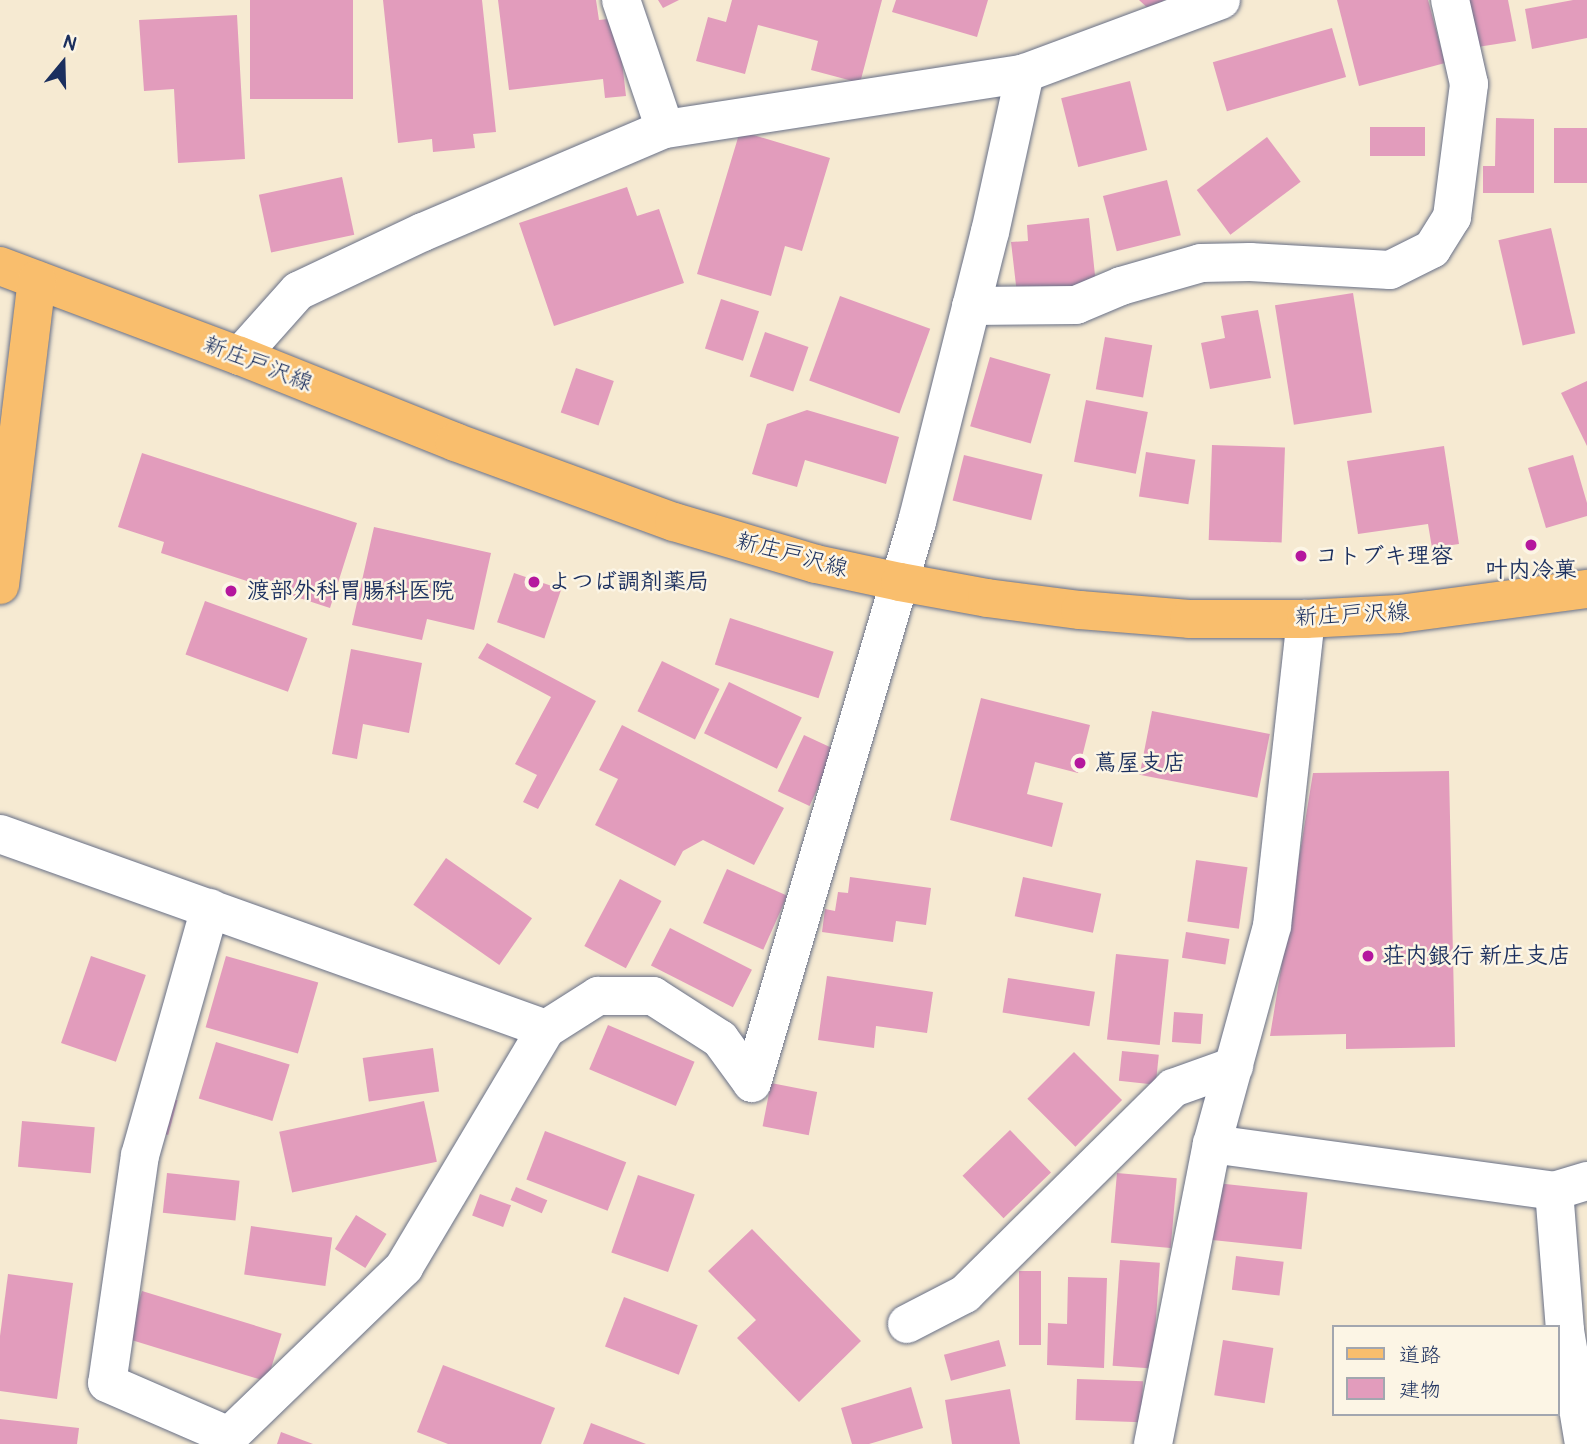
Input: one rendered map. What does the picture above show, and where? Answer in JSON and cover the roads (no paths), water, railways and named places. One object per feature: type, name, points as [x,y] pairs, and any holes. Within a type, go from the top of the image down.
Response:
[{"type":"main road","name":"新庄戸沢線","points":[[0,266],[240,356],[455,442],[674,522],[816,564],[900,582],[987,598],[1080,610],[1189,619],[1306,619],[1413,613],[1587,589]]},
{"type":"main road","points":[[0,585],[37,280]]},
{"type":"street","points":[[621,0],[665,130]]},
{"type":"street","points":[[240,356],[298,291],[423,232],[665,130],[1026,73],[1221,0]]},
{"type":"street","points":[[971,306],[1076,305],[1121,286],[1201,263],[1250,262],[1390,270],[1432,248],[1452,217],[1469,83],[1450,0]]},
{"type":"street","points":[[210,908],[140,1155],[107,1383],[225,1440],[404,1267],[546,1029],[598,996],[653,996],[720,1039],[752,1083],[900,582],[971,306],[1026,73]]},
{"type":"street","points":[[1153,1444],[1212,1144],[1272,926],[1306,619]]},
{"type":"street","points":[[0,834],[546,1029]]},
{"type":"street","points":[[907,1324],[965,1294],[1173,1088],[1234,1066]]},
{"type":"street","points":[[1212,1144],[1571,1186],[1565,1330],[1584,1444]]},
{"type":"place","name":"叶内冷菓","points":[[1531,545]]},
{"type":"place","name":"コトブキ理容","points":[[1301,556]]},
{"type":"place","name":"よつば調剤薬局","points":[[534,582]]},
{"type":"place","name":"渡部外科胃腸科医院","points":[[231,591]]},
{"type":"place","name":"蔦屋支店","points":[[1080,763]]},
{"type":"place","name":"荘内銀行 新庄支店","points":[[1368,956]]}]
